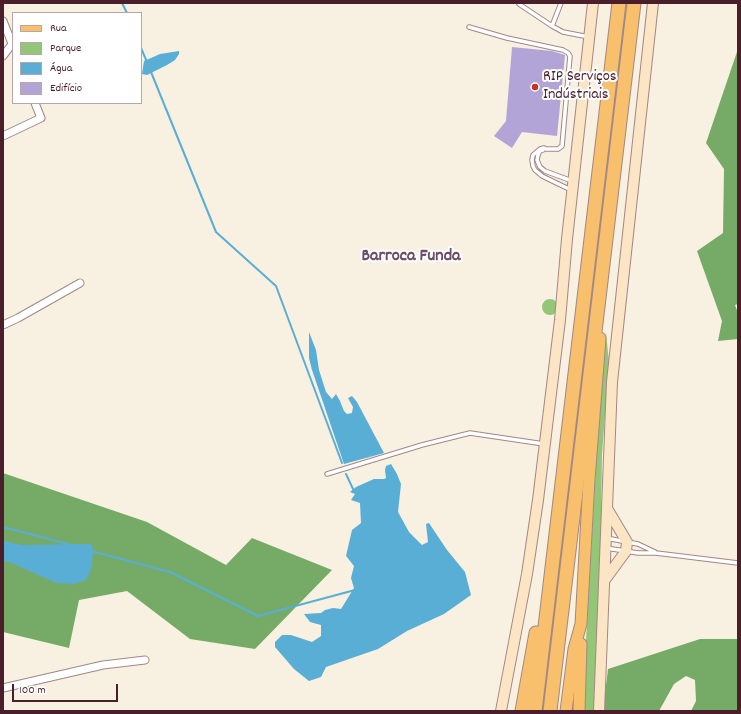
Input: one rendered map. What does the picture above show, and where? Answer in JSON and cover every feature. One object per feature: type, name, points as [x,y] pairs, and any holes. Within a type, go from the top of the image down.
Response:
[{"type":"highway","points":[[550,711],[634,3]]},
{"type":"highway","points":[[535,711],[618,4]]},
{"type":"highway","points":[[522,711],[541,606],[551,573]]},
{"type":"main road","points":[[501,711],[527,574],[545,445],[560,320],[593,3]]},
{"type":"main road","points":[[599,711],[612,382],[653,3]]},
{"type":"main road","points":[[579,711],[581,624],[589,480],[600,334],[598,309]]},
{"type":"main road","points":[[604,581],[626,546],[608,510]]},
{"type":"main road","points":[[566,711],[574,649],[581,624]]},
{"type":"street","points":[[3,21],[12,43]]},
{"type":"street","points":[[3,56],[12,46]]},
{"type":"street","points":[[3,136],[41,118],[35,104]]},
{"type":"street","points":[[3,324],[18,318],[80,283]]},
{"type":"street","points":[[3,688],[103,665],[145,660]]},
{"type":"lane","points":[[552,26],[561,3]]},
{"type":"lane","points":[[519,4],[563,32],[590,37]]},
{"type":"lane","points":[[469,27],[507,38],[563,50],[570,56],[562,144],[558,149],[540,149],[533,155],[533,166],[542,176],[573,186]]},
{"type":"lane","points":[[546,149],[540,151],[538,155],[537,160],[540,167],[573,186]]},
{"type":"lane","points":[[328,474],[422,445],[470,433],[545,445]]},
{"type":"lane","points":[[606,543],[656,553],[738,563]]},
{"type":"lane","points":[[606,543],[626,546],[638,544],[656,553]]},
{"type":"green space","points":[[738,49],[738,304],[735,305],[738,313],[738,339],[718,341],[722,321],[697,251],[723,233],[724,169],[706,143]]},
{"type":"green space","points":[[550,299],[557,304],[558,307],[553,314],[550,315],[543,310],[542,307],[547,300]]},
{"type":"green space","points":[[606,333],[609,362],[602,454],[600,585],[594,694],[595,711],[582,711],[599,410]]},
{"type":"green space","points":[[3,473],[147,522],[226,565],[252,538],[332,570],[255,649],[190,639],[127,591],[79,600],[69,648],[3,632]]},
{"type":"green space","points":[[700,639],[738,639],[738,711],[691,711],[696,701],[695,680],[686,676],[674,684],[659,711],[605,711],[605,694],[608,669]]},
{"type":"water","points":[[179,51],[179,54],[175,60],[167,65],[147,75],[142,74],[144,61],[160,54]]},
{"type":"water","points":[[309,332],[316,350],[319,370],[326,392],[332,399],[336,394],[347,414],[352,413],[353,407],[348,398],[352,396],[357,402],[384,453],[344,464],[312,370],[309,358]]},
{"type":"water","points":[[391,464],[401,484],[398,512],[409,532],[422,545],[428,542],[426,524],[429,523],[447,550],[465,572],[471,595],[444,614],[407,631],[378,649],[326,667],[321,677],[309,681],[294,669],[275,647],[275,642],[282,635],[291,635],[312,642],[321,636],[321,625],[310,622],[304,614],[321,613],[325,610],[333,608],[341,609],[354,588],[351,578],[354,566],[346,556],[352,530],[361,523],[360,503],[351,500],[355,494],[350,492],[356,487],[374,479],[386,478],[386,466]]},
{"type":"water","points":[[3,541],[22,545],[91,544],[93,550],[92,567],[86,580],[74,584],[56,583],[12,563],[3,561]]},
{"type":"building","name":"RIP Serviços Indústriais","points":[[512,47],[552,51],[565,55],[557,136],[522,132],[512,148],[494,136],[506,121]]},
{"type":"waterway","points":[[122,3],[126,12]]},
{"type":"waterway","points":[[142,50],[147,62]]},
{"type":"waterway","points":[[151,72],[216,232],[276,286],[342,463]]},
{"type":"waterway","points":[[346,474],[354,491]]},
{"type":"waterway","points":[[3,527],[72,545]]},
{"type":"waterway","points":[[91,551],[170,572],[258,616],[355,590]]},
{"type":"place","name":"RIP Serviços Indústriais","points":[[535,87]]},
{"type":"district","name":"Barroca Funda","points":[[411,258]]}]
